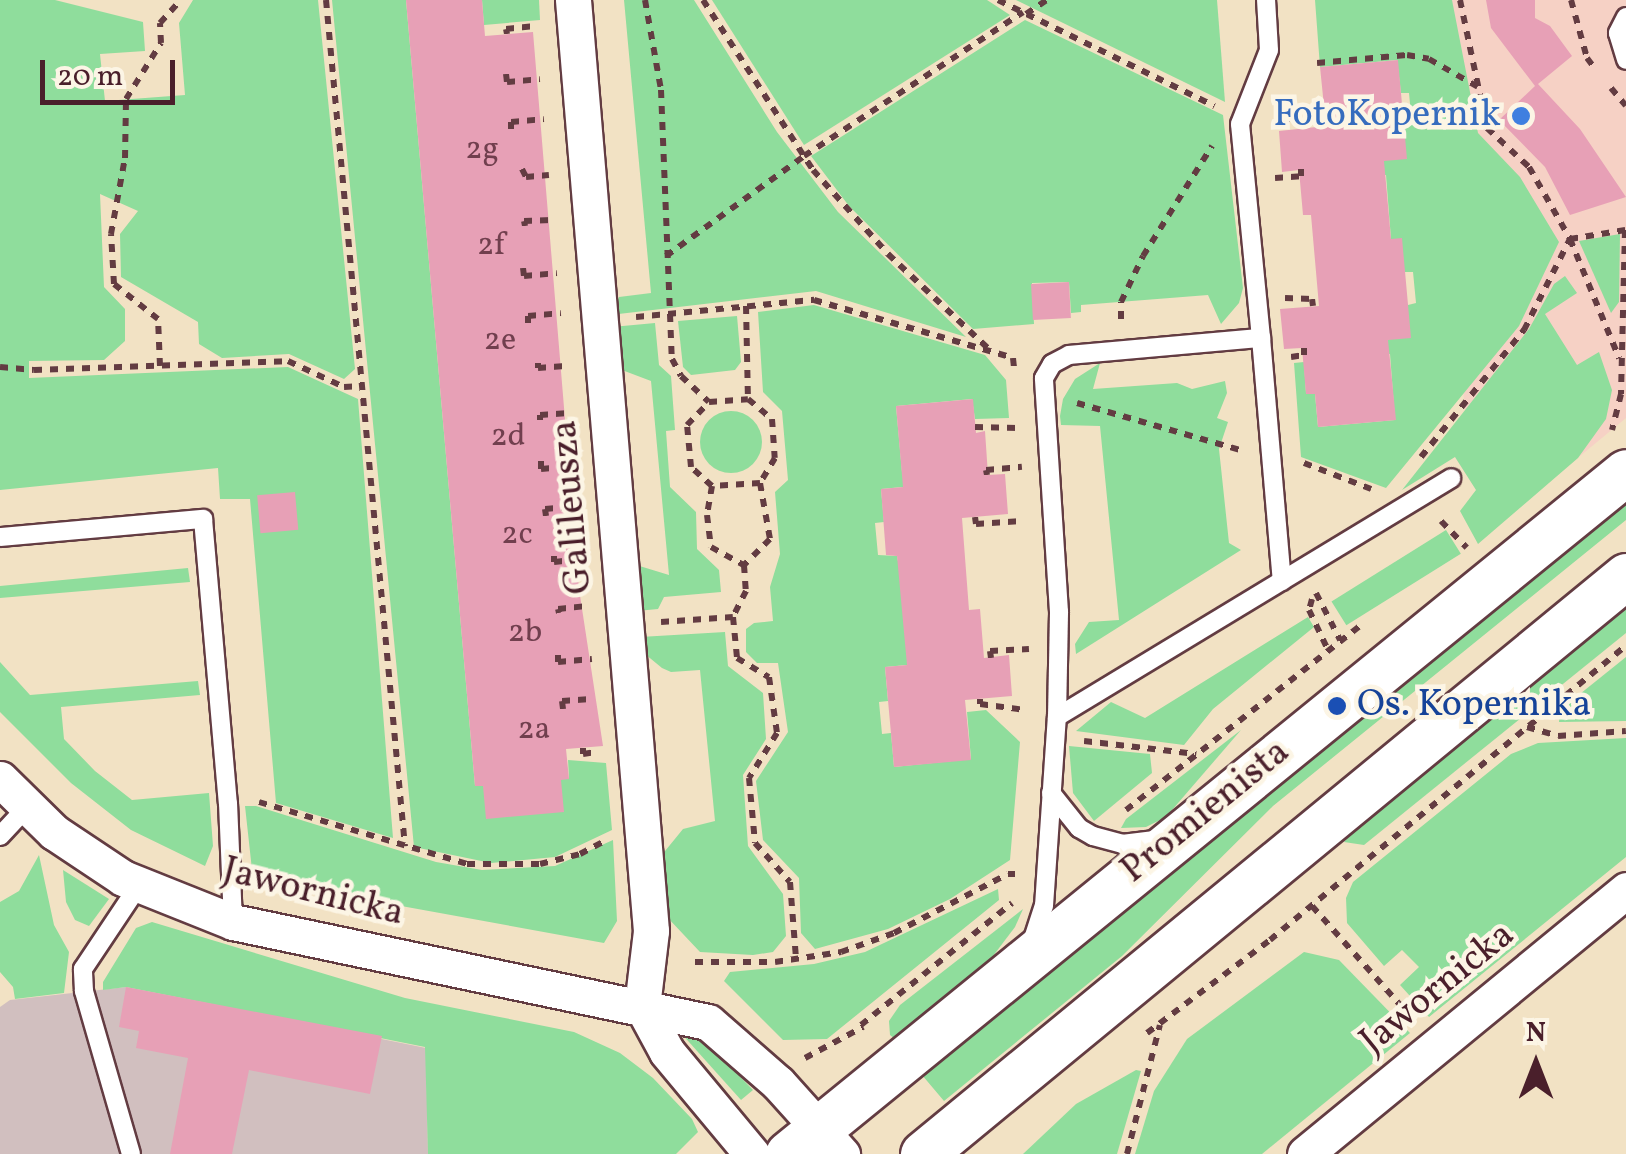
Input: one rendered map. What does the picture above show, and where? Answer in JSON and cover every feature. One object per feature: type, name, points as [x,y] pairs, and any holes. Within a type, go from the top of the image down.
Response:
[{"type":"street","name":"Galileusza","points":[[562,12],[625,624],[652,932],[642,1006]]},
{"type":"street","name":"Promienista","points":[[816,1145],[1014,970],[1194,822],[1616,457]]},
{"type":"street","points":[[943,1147],[1626,576]]},
{"type":"street","name":"Jawornicka","points":[[0,779],[54,832],[139,885],[233,922],[708,1022],[778,1083],[816,1145]]},
{"type":"street","name":"Jawornicka","points":[[1305,1154],[1626,890]]},
{"type":"street","points":[[642,1006],[667,1052],[752,1154]]},
{"type":"lane","points":[[1266,0],[1270,50],[1240,124],[1282,581]]},
{"type":"lane","points":[[1626,16],[1618,33],[1626,60]]},
{"type":"lane","points":[[1014,970],[1035,935],[1047,875],[1056,738],[1060,612],[1044,378],[1052,364],[1069,354],[1261,338]]},
{"type":"lane","points":[[1057,717],[1451,478]]},
{"type":"lane","points":[[0,537],[203,519],[228,803],[233,922]]},
{"type":"lane","points":[[1051,793],[1079,828],[1122,844],[1143,843],[1194,822]]},
{"type":"lane","points":[[0,836],[28,807]]},
{"type":"lane","points":[[132,1154],[84,991],[84,969],[139,885]]},
{"type":"path","points":[[160,366],[158,319],[114,284],[111,234],[125,158],[126,99],[161,43],[160,24],[181,0]]},
{"type":"path","points":[[326,0],[404,846]]},
{"type":"path","points":[[646,0],[661,90],[672,359],[681,376],[709,402]]},
{"type":"path","points":[[703,0],[804,156],[888,254],[992,352]]},
{"type":"path","points":[[998,0],[1222,109]]},
{"type":"path","points":[[666,256],[804,156],[1048,0]]},
{"type":"path","points":[[1460,0],[1487,128],[1529,167],[1570,239],[1622,364]]},
{"type":"path","points":[[506,34],[506,28],[562,12]]},
{"type":"path","points":[[1317,63],[1408,56],[1429,59],[1478,88]]},
{"type":"path","points":[[506,74],[506,82],[556,77]]},
{"type":"path","points":[[910,86],[917,97]]},
{"type":"path","points":[[511,129],[511,122],[560,118]]},
{"type":"path","points":[[1264,129],[1282,120],[1311,128]]},
{"type":"path","points":[[1120,350],[1122,302],[1143,256],[1220,133]]},
{"type":"path","points":[[522,169],[526,178],[565,174]]},
{"type":"path","points":[[1268,179],[1301,176],[1301,169]]},
{"type":"path","points":[[525,226],[524,222],[568,218]]},
{"type":"path","points":[[1570,239],[1625,230],[1616,457]]},
{"type":"path","points":[[1414,465],[1524,330],[1570,239]]},
{"type":"path","points":[[524,268],[524,276],[573,272]]},
{"type":"path","points":[[1279,297],[1312,299],[1313,306]]},
{"type":"path","points":[[630,318],[814,300],[1014,358]]},
{"type":"path","points":[[746,306],[748,398]]},
{"type":"path","points":[[528,322],[528,316],[577,312]]},
{"type":"path","points":[[0,367],[34,370],[288,361],[344,387],[362,386]]},
{"type":"path","points":[[538,363],[538,368],[581,364]]},
{"type":"path","points":[[1044,390],[1152,427],[1272,456]]},
{"type":"path","points":[[760,483],[712,486],[691,467],[687,425],[709,402],[748,398],[772,419],[775,458],[760,483],[770,539],[744,565],[746,591],[734,617],[738,658],[769,677],[777,733],[749,778],[755,843],[790,882],[796,959]]},
{"type":"path","points":[[540,420],[540,415],[585,411]]},
{"type":"path","points":[[1615,424],[1626,422]]},
{"type":"path","points":[[975,427],[1020,428]]},
{"type":"path","points":[[541,461],[541,469],[591,465]]},
{"type":"path","points":[[986,475],[986,470],[1023,467]]},
{"type":"path","points":[[712,486],[708,516],[710,547],[744,565]]},
{"type":"path","points":[[546,516],[545,510],[594,505]]},
{"type":"path","points":[[975,517],[976,524],[1028,520]]},
{"type":"path","points":[[554,556],[554,562],[600,558]]},
{"type":"path","points":[[1322,605],[1340,640]]},
{"type":"path","points":[[1308,610],[1328,650]]},
{"type":"path","points":[[625,624],[734,617]]},
{"type":"path","points":[[1093,836],[1374,617]]},
{"type":"path","points":[[1144,1035],[1312,906],[1626,646]]},
{"type":"path","points":[[991,658],[990,651],[1035,649]]},
{"type":"path","points":[[558,654],[558,662],[608,658]]},
{"type":"path","points":[[562,709],[562,702],[596,698]]},
{"type":"path","points":[[980,698],[980,704],[1032,710]]},
{"type":"path","points":[[1527,727],[1558,736],[1626,731]]},
{"type":"path","points":[[1056,738],[1197,754]]},
{"type":"path","points":[[228,803],[258,801],[468,864],[520,867],[562,860],[610,838]]},
{"type":"path","points":[[695,962],[796,959],[841,952],[894,933],[1008,874],[1047,875]]},
{"type":"path","points":[[861,1025],[1047,875]]},
{"type":"path","points":[[1312,906],[1436,1044]]},
{"type":"path","points":[[1128,1154],[1160,1024]]},
{"type":"shaded area","points":[[1429,0],[1626,0],[1626,418],[1498,524],[1455,457],[1468,446]]},
{"type":"shaded area","points":[[126,987],[426,1048],[428,1154],[0,1154],[0,1007],[10,1000]]},
{"type":"green space","points":[[0,0],[55,0],[143,22],[145,51],[100,54],[105,101],[185,95],[179,23],[193,0],[318,0],[355,369],[344,379],[289,354],[222,358],[199,344],[198,322],[121,277],[120,234],[138,211],[100,194],[104,287],[125,309],[125,341],[104,360],[29,361],[29,378],[288,367],[358,399],[393,838],[276,803],[250,499],[220,499],[218,468],[0,490]]},
{"type":"green space","points":[[332,0],[406,0],[475,786],[569,778],[568,760],[606,763],[612,830],[555,857],[491,863],[414,847]]},
{"type":"green space","points":[[482,0],[539,0],[540,20],[484,25]]},
{"type":"green space","points":[[624,0],[694,0],[777,132],[838,212],[966,337],[816,291],[610,315],[619,297],[651,293]]},
{"type":"green space","points":[[712,0],[987,0],[1010,15],[804,145]]},
{"type":"green space","points":[[1016,0],[1217,0],[1225,102]]},
{"type":"green space","points":[[1315,0],[1452,0],[1478,133],[1520,177],[1559,242],[1519,326],[1386,488],[1301,457],[1294,363],[1304,362],[1306,393],[1315,394],[1318,427],[1395,420],[1390,354],[1380,354],[1408,305],[1416,303],[1413,272],[1405,272],[1391,239],[1386,175],[1376,175],[1404,126],[1412,125],[1409,93],[1401,93],[1397,60],[1320,67]]},
{"type":"green space","points":[[1025,20],[1223,115],[1243,288],[1239,303],[1221,324],[1208,295],[1081,305],[1081,312],[1071,313],[1069,282],[1032,283],[1034,324],[973,329],[849,206],[811,156]]},
{"type":"green space","points":[[1620,234],[1619,302],[1611,313],[1579,241]]},
{"type":"green space","points":[[1565,276],[1577,293],[1545,314],[1577,365],[1599,352],[1612,390],[1606,419],[1578,458],[1478,544],[1460,511],[1476,490],[1455,457],[1402,490],[1529,329],[1554,284]]},
{"type":"green space","points":[[814,305],[985,355],[1006,380],[1009,418],[975,419],[972,399],[896,406],[902,472],[913,486],[881,489],[884,522],[875,523],[878,555],[897,556],[917,664],[885,667],[888,701],[879,702],[882,734],[891,733],[894,767],[971,759],[967,712],[986,710],[1020,742],[1010,860],[950,899],[888,929],[815,949],[801,933],[799,878],[763,840],[756,781],[788,732],[778,663],[757,663],[746,652],[746,629],[754,623],[773,621],[770,587],[780,554],[775,492],[788,480],[782,411],[763,392],[758,312]]},
{"type":"green space","points":[[737,316],[741,362],[735,370],[691,375],[683,367],[678,321]]},
{"type":"green space","points":[[655,323],[659,365],[671,376],[675,430],[666,431],[670,487],[696,512],[697,549],[719,570],[721,592],[664,597],[658,609],[637,611],[633,564],[669,575],[651,381],[614,367],[612,327]]},
{"type":"green space","points":[[1100,363],[1093,389],[1177,383],[1192,389],[1225,381],[1227,393],[1217,418],[1228,422],[1219,449],[1229,543],[1241,550],[1076,654],[1075,644],[1089,622],[1119,620],[1100,426],[1061,425],[1060,416],[1063,399],[1075,379]]},
{"type":"green space","points":[[731,411],[753,420],[762,442],[753,464],[731,473],[709,464],[700,442],[709,420]]},
{"type":"green space","points":[[1626,504],[1626,520],[1273,806],[1122,956],[944,1101],[922,1075]]},
{"type":"green space","points":[[1446,530],[1461,554],[1346,625],[1332,602]]},
{"type":"green space","points":[[188,568],[190,582],[0,598],[0,586]]},
{"type":"green space","points":[[1626,606],[1626,633],[1364,845],[1344,842],[1365,818]]},
{"type":"green space","points":[[1308,617],[1314,627],[1213,709],[1184,745],[1076,731],[1111,702],[1145,718]]},
{"type":"green space","points":[[725,632],[728,666],[763,693],[766,739],[743,775],[748,846],[783,894],[786,936],[773,952],[753,955],[700,952],[667,917],[661,856],[683,829],[715,821],[700,670],[671,672],[662,668],[645,654],[640,637]]},
{"type":"green space","points":[[1626,657],[1626,721],[1559,722],[1560,710]]},
{"type":"green space","points":[[0,662],[30,695],[198,681],[200,695],[61,707],[64,739],[95,771],[132,800],[209,793],[213,846],[205,866],[131,830],[71,783],[0,712]]},
{"type":"green space","points":[[1241,730],[1166,817],[1146,827],[1121,828],[1126,819]]},
{"type":"green space","points":[[1626,738],[1626,857],[1429,1017],[1400,985],[1419,967],[1402,950],[1384,966],[1347,923],[1346,898],[1353,882],[1511,754],[1538,743]]},
{"type":"green space","points":[[1069,746],[1150,754],[1152,773],[1094,821],[1073,793]]},
{"type":"green space","points":[[245,806],[256,806],[436,862],[482,870],[555,866],[613,840],[617,921],[604,943],[253,879]]},
{"type":"green space","points":[[39,855],[54,925],[69,952],[64,993],[15,999],[13,987],[0,972],[0,902],[19,891]]},
{"type":"green space","points":[[63,870],[109,899],[89,926],[75,920],[66,902]]},
{"type":"green space","points":[[998,889],[999,900],[827,1039],[783,1040],[724,981],[730,972],[814,964],[865,952]]},
{"type":"green space","points":[[1023,909],[993,956],[895,1039],[890,1035],[889,1021],[900,1005]]},
{"type":"green space","points":[[152,922],[405,998],[574,1032],[620,1053],[653,1078],[692,1119],[698,1132],[676,1154],[428,1154],[425,1047],[126,987],[103,990],[103,982],[136,928]]},
{"type":"green space","points":[[1304,952],[1339,960],[1410,1033],[1262,1154],[1135,1154],[1154,1091],[1187,1039]]},
{"type":"green space","points":[[687,1027],[753,1090],[741,1100],[680,1032]]},
{"type":"green space","points":[[1136,1070],[1141,1071],[1117,1154],[1023,1154],[1076,1104]]},
{"type":"building","points":[[406,0],[482,0],[485,36],[533,32],[579,589],[603,746],[566,749],[569,779],[561,780],[564,812],[486,819],[483,786],[475,786]]},
{"type":"building","points":[[1486,0],[1535,0],[1535,18],[1550,26],[1572,56],[1538,84],[1580,129],[1626,197],[1570,215],[1545,167],[1499,120],[1535,86],[1491,28]]},
{"type":"building","points":[[1398,60],[1407,159],[1384,161],[1391,239],[1402,238],[1411,338],[1388,340],[1396,420],[1318,427],[1315,394],[1306,394],[1302,348],[1284,349],[1280,309],[1319,306],[1311,215],[1303,215],[1299,170],[1282,172],[1279,131],[1326,126],[1320,67]]},
{"type":"building","points":[[1069,282],[1071,318],[1033,320],[1031,284]]},
{"type":"building","points":[[973,399],[976,433],[985,431],[988,475],[1005,474],[1008,514],[962,518],[969,610],[980,609],[984,658],[1009,655],[1012,696],[965,700],[971,760],[894,767],[885,667],[907,665],[897,556],[886,555],[881,489],[903,487],[896,406]]},
{"type":"building","points":[[295,492],[298,530],[260,533],[257,495]]},
{"type":"building","points":[[126,987],[382,1036],[370,1094],[249,1070],[232,1154],[170,1154],[188,1058],[136,1048],[139,1031],[119,1027]]},
{"type":"place","name":"FotoKopernik","points":[[1521,116]]},
{"type":"place","name":"Os. Kopernika","points":[[1337,706]]}]
